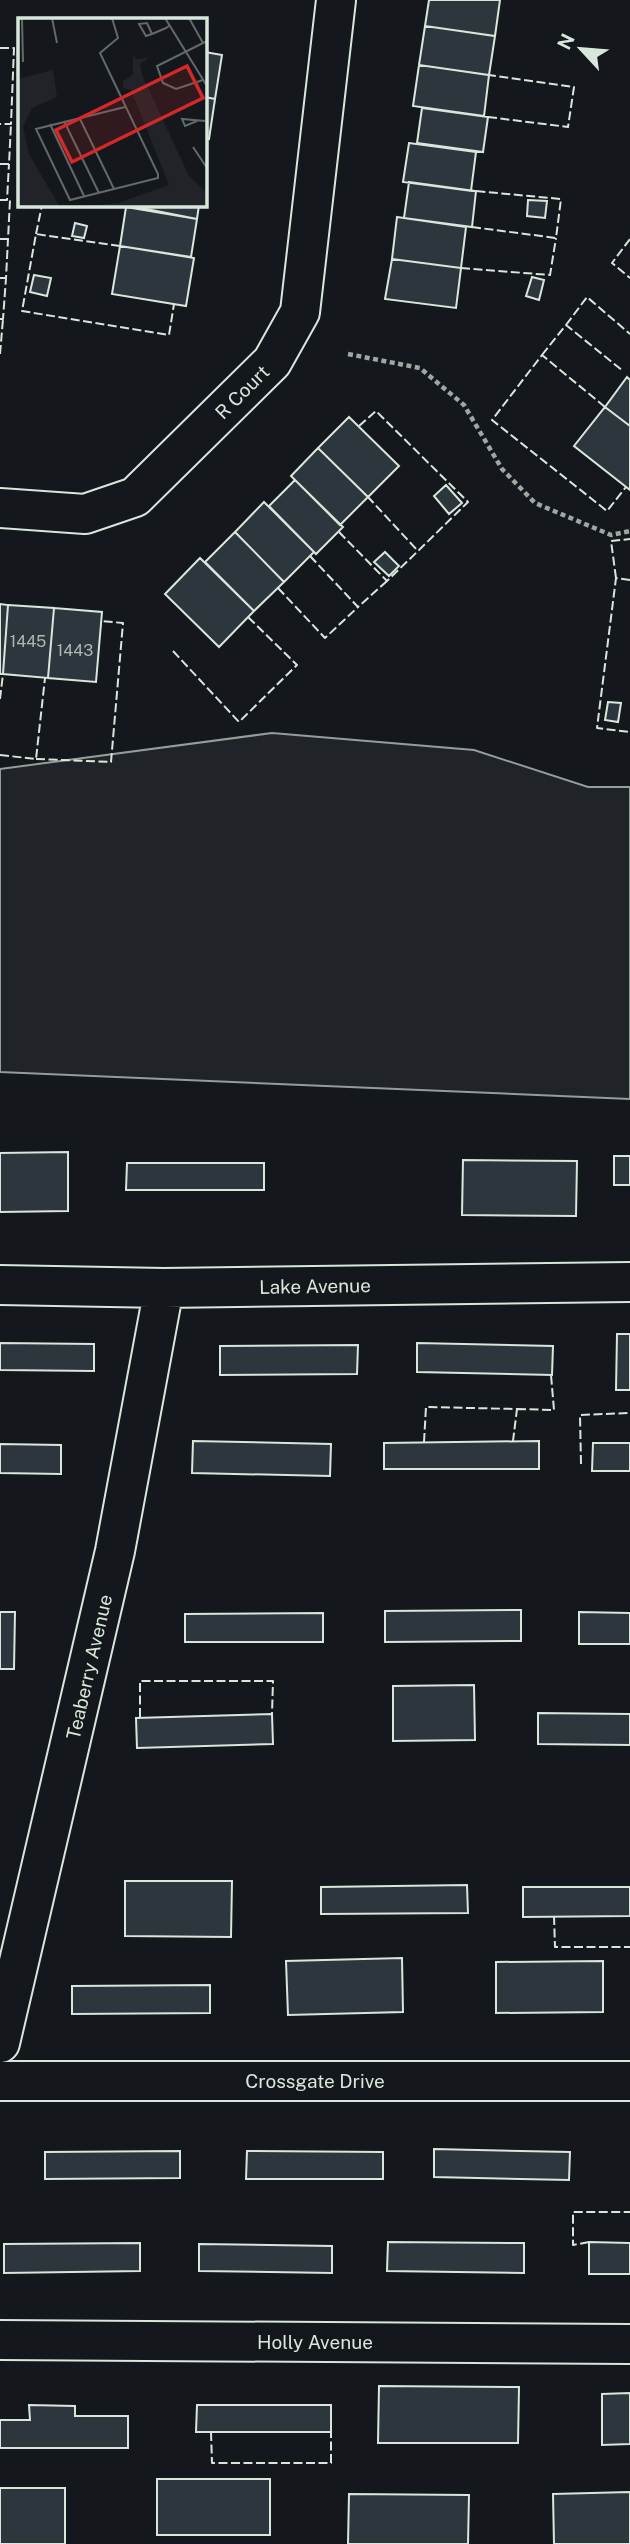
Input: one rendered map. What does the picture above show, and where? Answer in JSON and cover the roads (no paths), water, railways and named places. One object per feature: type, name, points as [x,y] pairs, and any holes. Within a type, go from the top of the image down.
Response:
[{"type":"street","name":"R Court","points":[[0,508],[85,514],[135,496],[272,362],[300,312],[335,0]]},
{"type":"street","name":"Lake Avenue","points":[[0,1285],[164,1288],[630,1282]]},
{"type":"street","name":"Teaberry Avenue","points":[[0,2043],[115,1551],[164,1288]]},
{"type":"street","name":"Crossgate Drive","points":[[0,2081],[630,2081]]},
{"type":"street","name":"Holly Avenue","points":[[0,2340],[630,2344]]}]
